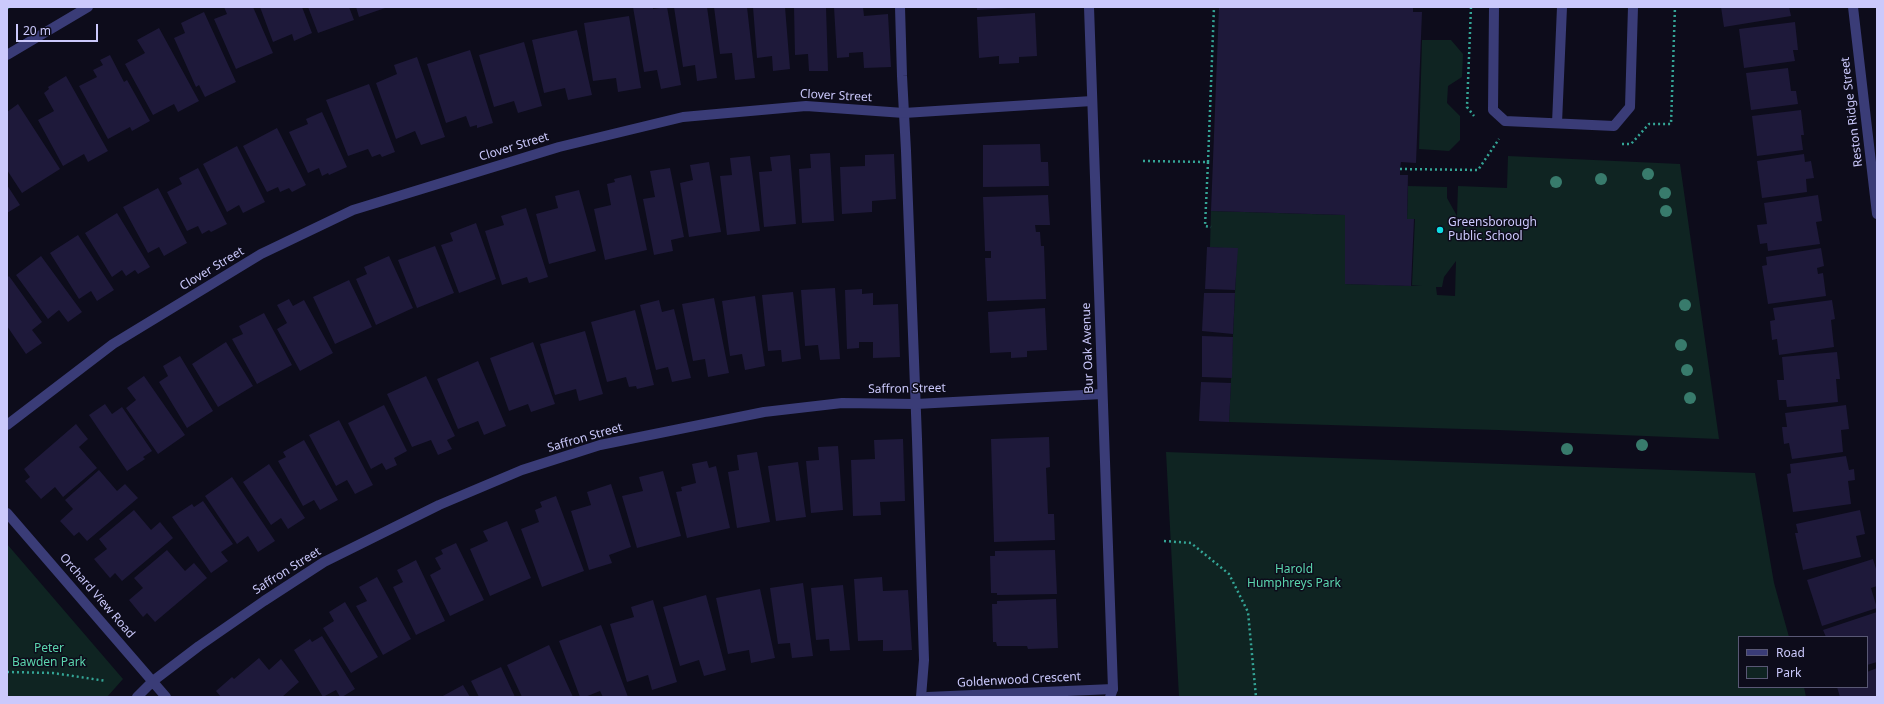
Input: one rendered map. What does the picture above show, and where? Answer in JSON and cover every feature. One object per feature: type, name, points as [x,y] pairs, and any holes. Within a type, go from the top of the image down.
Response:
[{"type":"street","points":[[7,55],[88,7]]},
{"type":"street","points":[[900,7],[916,404],[924,660],[921,697]]},
{"type":"street","name":"Bur Oak Avenue","points":[[1089,7],[1113,694]]},
{"type":"street","points":[[1494,7],[1493,110],[1505,121],[1614,126],[1630,107],[1633,7]]},
{"type":"street","points":[[1557,123],[1562,7]]},
{"type":"street","name":"Reston Ridge Street","points":[[1853,7],[1877,214]]},
{"type":"street","name":"Clover Street","points":[[7,425],[113,344],[261,254],[353,210],[559,147],[683,117],[806,106],[904,113],[1092,101]]},
{"type":"street","name":"Saffron Street","points":[[137,697],[153,681],[199,646],[257,605],[324,562],[439,505],[522,470],[600,445],[764,412],[842,403],[916,404],[1102,394]]},
{"type":"street","name":"Orchard View Road","points":[[7,513],[166,697]]},
{"type":"street","name":"Goldenwood Crescent","points":[[927,697],[1113,694]]},
{"type":"path","points":[[1211,227],[1205,226],[1214,7]]},
{"type":"path","points":[[1400,169],[1478,170],[1500,136]]},
{"type":"path","points":[[1143,161],[1208,162]]},
{"type":"path","points":[[1164,541],[1191,543],[1229,574],[1248,612],[1256,697]]},
{"type":"path","points":[[7,672],[53,672],[106,681]]},
{"type":"green space","points":[[1422,40],[1451,40],[1463,54],[1462,77],[1448,86],[1447,103],[1460,116],[1460,140],[1449,151],[1419,149]]},
{"type":"green space","points":[[1508,156],[1680,164],[1719,439],[1498,430],[1229,422],[1237,249],[1210,247],[1211,211],[1345,215],[1345,284],[1422,286],[1412,285],[1415,219],[1407,219],[1408,186],[1447,187],[1447,198],[1457,216],[1458,186],[1507,188]],"holes":[[[1456,261],[1455,296],[1437,295],[1436,287],[1442,287],[1444,277]]]},
{"type":"green space","name":"Harold Humphreys Park","points":[[1166,452],[1755,473],[1774,583],[1789,636],[1738,636],[1738,688],[1804,688],[1806,697],[1179,697]]},
{"type":"green space","name":"Peter Bawden Park","points":[[7,544],[123,679],[107,697],[7,697]]},
{"type":"building","points":[[224,7],[253,7],[273,53],[236,69],[214,19],[227,14]]},
{"type":"building","points":[[260,7],[302,7],[312,33],[294,41],[292,34],[273,42]]},
{"type":"building","points":[[308,7],[349,7],[354,20],[318,33]]},
{"type":"building","points":[[356,7],[388,7],[359,17]]},
{"type":"building","points":[[633,7],[653,7],[653,9],[667,7],[681,85],[661,89],[657,70],[644,72]]},
{"type":"building","points":[[674,7],[707,7],[717,78],[697,81],[695,65],[683,67]]},
{"type":"building","points":[[714,7],[747,7],[755,78],[735,80],[732,53],[720,54]]},
{"type":"building","points":[[753,7],[785,7],[790,69],[773,71],[772,56],[757,58]]},
{"type":"building","points":[[794,7],[826,7],[828,71],[809,71],[808,54],[795,55]]},
{"type":"building","points":[[834,7],[863,7],[864,16],[888,14],[891,67],[864,68],[863,52],[849,53],[849,57],[837,58]]},
{"type":"building","points":[[977,7],[1009,7],[1009,8],[977,10]]},
{"type":"building","points":[[1219,7],[1413,7],[1413,12],[1422,12],[1416,163],[1401,162],[1400,169],[1400,175],[1408,175],[1407,219],[1414,219],[1411,286],[1345,284],[1345,215],[1211,211]]},
{"type":"building","points":[[1721,7],[1789,7],[1791,16],[1724,27]]},
{"type":"building","points":[[204,12],[236,82],[205,97],[199,85],[196,87],[174,38],[185,33],[181,23]]},
{"type":"building","points":[[1035,13],[1037,56],[1019,57],[1019,63],[999,64],[999,56],[979,58],[977,17]]},
{"type":"building","points":[[629,16],[641,88],[618,92],[616,78],[593,81],[584,23]]},
{"type":"building","points":[[1795,22],[1798,50],[1793,50],[1795,61],[1744,68],[1739,29]]},
{"type":"building","points":[[159,28],[199,101],[178,112],[174,104],[153,115],[125,64],[145,53],[137,40]]},
{"type":"building","points":[[577,30],[592,95],[568,100],[565,88],[544,93],[532,40]]},
{"type":"building","points":[[524,42],[542,106],[518,113],[514,101],[494,107],[479,55]]},
{"type":"building","points":[[470,50],[493,123],[477,128],[477,125],[470,127],[466,116],[446,123],[427,64]]},
{"type":"building","points":[[110,55],[124,82],[127,80],[150,121],[132,131],[130,127],[108,139],[79,86],[97,77],[93,70],[103,65],[100,60]]},
{"type":"building","points":[[417,57],[445,137],[421,145],[415,131],[396,139],[376,83],[397,74],[394,65]]},
{"type":"building","points":[[1788,68],[1791,91],[1796,91],[1798,104],[1751,110],[1746,73]]},
{"type":"building","points":[[66,76],[108,151],[88,162],[84,154],[63,166],[38,120],[54,111],[44,93],[49,89],[48,87]]},
{"type":"building","points":[[369,84],[395,152],[382,157],[380,154],[372,157],[368,149],[348,156],[326,100]]},
{"type":"building","points":[[18,104],[60,169],[22,193],[7,170],[7,112]]},
{"type":"building","points":[[1801,110],[1804,135],[1801,135],[1803,150],[1757,156],[1752,116]]},
{"type":"building","points":[[322,112],[347,167],[329,175],[328,173],[322,176],[319,168],[308,173],[289,132],[308,124],[306,119]]},
{"type":"building","points":[[277,128],[306,185],[292,192],[289,188],[280,192],[278,187],[267,192],[243,146]]},
{"type":"building","points":[[1040,144],[1041,162],[1048,162],[1049,186],[983,187],[983,145]]},
{"type":"building","points":[[237,146],[265,202],[243,213],[239,205],[227,212],[203,164]]},
{"type":"building","points":[[830,153],[834,221],[802,223],[799,169],[811,168],[810,154]]},
{"type":"building","points":[[894,154],[896,199],[872,201],[872,212],[842,214],[840,167],[865,166],[865,155]]},
{"type":"building","points":[[1804,154],[1805,162],[1811,161],[1814,178],[1806,179],[1807,192],[1762,198],[1757,161]]},
{"type":"building","points":[[790,155],[796,224],[764,227],[759,172],[772,171],[770,157]]},
{"type":"building","points":[[750,156],[760,231],[727,235],[720,176],[732,175],[730,158]]},
{"type":"building","points":[[709,162],[721,232],[689,237],[680,183],[693,180],[690,165]]},
{"type":"building","points":[[198,168],[227,224],[211,232],[209,230],[202,234],[198,226],[187,231],[167,192],[182,184],[179,178]]},
{"type":"building","points":[[670,168],[684,237],[671,240],[673,251],[654,255],[643,199],[655,197],[650,171]]},
{"type":"building","points":[[631,175],[647,250],[605,260],[594,209],[611,205],[607,184],[615,182],[614,179]]},
{"type":"building","points":[[7,185],[20,205],[7,213]]},
{"type":"building","points":[[158,188],[187,243],[164,256],[159,247],[148,253],[123,207]]},
{"type":"building","points":[[579,190],[596,251],[549,264],[536,214],[558,208],[555,196]]},
{"type":"building","points":[[1048,195],[1050,225],[1035,225],[1036,232],[1040,232],[1041,246],[1044,246],[1046,299],[987,301],[985,258],[991,258],[991,251],[985,251],[983,197]]},
{"type":"building","points":[[1818,195],[1822,221],[1816,222],[1820,244],[1768,251],[1767,243],[1760,244],[1757,225],[1767,224],[1764,203]]},
{"type":"building","points":[[526,208],[548,277],[529,283],[527,277],[502,285],[485,231],[504,225],[501,216]]},
{"type":"building","points":[[117,213],[150,267],[138,274],[135,270],[126,276],[122,270],[112,277],[85,233]]},
{"type":"building","points":[[476,223],[496,279],[459,293],[441,245],[453,241],[450,233]]},
{"type":"building","points":[[78,235],[114,290],[97,301],[91,291],[79,299],[50,253]]},
{"type":"building","points":[[435,246],[454,293],[417,308],[398,260]]},
{"type":"building","points":[[1207,247],[1238,248],[1235,290],[1205,289]]},
{"type":"building","points":[[1821,248],[1824,266],[1817,268],[1818,274],[1823,273],[1826,296],[1768,304],[1762,266],[1767,265],[1766,257]]},
{"type":"building","points":[[41,256],[82,312],[68,322],[59,310],[48,319],[16,275]]},
{"type":"building","points":[[389,256],[413,308],[376,325],[356,279],[367,274],[364,267]]},
{"type":"building","points":[[9,276],[42,322],[32,330],[42,343],[26,354],[7,326],[7,278]]},
{"type":"building","points":[[349,280],[372,327],[335,344],[313,297]]},
{"type":"building","points":[[835,288],[840,359],[820,360],[818,345],[805,346],[801,290]]},
{"type":"building","points":[[862,289],[862,294],[873,293],[873,305],[898,304],[900,357],[873,358],[873,342],[859,342],[859,348],[847,349],[845,290]]},
{"type":"building","points":[[793,292],[801,359],[782,362],[781,350],[768,351],[762,295]]},
{"type":"building","points":[[1204,293],[1235,293],[1233,334],[1202,331]]},
{"type":"building","points":[[755,296],[765,366],[745,370],[742,354],[730,356],[722,301]]},
{"type":"building","points":[[714,298],[729,373],[708,377],[705,359],[693,361],[682,304]]},
{"type":"building","points":[[289,299],[293,306],[304,300],[333,353],[300,371],[277,329],[287,323],[277,305]]},
{"type":"building","points":[[659,300],[662,312],[674,309],[691,378],[672,382],[668,367],[656,370],[640,305]]},
{"type":"building","points":[[1832,300],[1835,319],[1831,320],[1834,347],[1779,355],[1777,339],[1772,340],[1770,321],[1775,320],[1773,308]]},
{"type":"building","points":[[1045,308],[1047,350],[1027,351],[1027,357],[1011,358],[1011,352],[990,353],[988,312]]},
{"type":"building","points":[[635,310],[654,385],[637,389],[636,386],[629,387],[626,377],[607,382],[591,322]]},
{"type":"building","points":[[264,313],[292,365],[257,384],[232,339],[243,334],[239,326]]},
{"type":"building","points":[[585,331],[603,394],[579,401],[576,389],[555,395],[540,344]]},
{"type":"building","points":[[1202,336],[1233,337],[1232,378],[1202,377]]},
{"type":"building","points":[[226,342],[253,386],[218,407],[192,364]]},
{"type":"building","points":[[533,342],[555,404],[531,412],[528,404],[509,411],[490,358]]},
{"type":"building","points":[[1837,352],[1840,379],[1836,379],[1838,402],[1787,407],[1786,400],[1779,400],[1777,380],[1784,380],[1782,357]]},
{"type":"building","points":[[180,356],[213,411],[187,428],[159,382],[168,376],[163,366]]},
{"type":"building","points":[[478,361],[506,426],[484,435],[478,421],[458,429],[437,379]]},
{"type":"building","points":[[144,376],[185,435],[158,454],[126,408],[136,400],[127,388]]},
{"type":"building","points":[[426,376],[455,436],[447,440],[452,449],[438,455],[431,440],[412,447],[387,394]]},
{"type":"building","points":[[1201,382],[1231,383],[1229,422],[1199,421]]},
{"type":"building","points":[[105,404],[112,414],[122,407],[152,451],[143,457],[145,459],[127,471],[89,415]]},
{"type":"building","points":[[384,405],[407,451],[394,458],[397,465],[386,470],[382,463],[371,469],[348,423]]},
{"type":"building","points":[[1846,405],[1849,429],[1841,430],[1843,452],[1792,459],[1789,443],[1784,444],[1782,427],[1787,427],[1785,413]]},
{"type":"building","points":[[339,420],[373,485],[355,494],[347,480],[336,486],[309,435]]},
{"type":"building","points":[[76,424],[88,439],[79,447],[97,468],[63,497],[55,487],[41,499],[25,481],[30,477],[24,469]]},
{"type":"building","points":[[1049,437],[1050,467],[1046,468],[1048,514],[1054,514],[1055,540],[994,542],[991,439]]},
{"type":"building","points":[[903,439],[905,501],[880,502],[881,515],[853,516],[851,460],[875,459],[874,440]]},
{"type":"building","points":[[304,440],[338,500],[320,510],[314,500],[303,506],[278,461],[286,457],[283,452]]},
{"type":"building","points":[[838,446],[843,510],[811,513],[806,461],[819,460],[818,447]]},
{"type":"building","points":[[757,452],[770,522],[737,528],[728,472],[739,470],[737,455]]},
{"type":"building","points":[[1846,456],[1849,470],[1854,469],[1855,480],[1848,481],[1851,504],[1793,512],[1787,474],[1791,473],[1790,464]]},
{"type":"building","points":[[707,461],[709,468],[716,466],[730,528],[687,538],[676,492],[682,491],[681,487],[696,483],[692,464]]},
{"type":"building","points":[[798,462],[806,517],[776,521],[768,466]]},
{"type":"building","points":[[269,464],[305,518],[288,529],[281,518],[271,525],[243,482]]},
{"type":"building","points":[[99,470],[117,491],[125,484],[138,498],[87,541],[79,532],[74,536],[60,521],[73,509],[65,500]]},
{"type":"building","points":[[663,471],[681,536],[637,548],[622,496],[643,491],[639,477]]},
{"type":"building","points":[[232,477],[275,541],[258,552],[248,536],[237,544],[205,496]]},
{"type":"building","points":[[611,484],[631,547],[609,555],[612,563],[589,570],[571,511],[591,505],[587,492]]},
{"type":"building","points":[[556,496],[584,571],[542,587],[521,529],[539,522],[535,510],[542,507],[540,502]]},
{"type":"building","points":[[203,501],[233,544],[221,552],[228,561],[211,573],[172,517],[192,504],[194,507]]},
{"type":"building","points":[[134,510],[151,530],[160,522],[173,538],[122,581],[115,573],[110,578],[94,559],[107,549],[99,539]]},
{"type":"building","points":[[1860,510],[1865,534],[1856,536],[1861,557],[1803,570],[1795,533],[1798,533],[1796,524]]},
{"type":"building","points":[[507,521],[531,578],[490,596],[470,549],[488,541],[483,531]]},
{"type":"building","points":[[456,543],[484,600],[450,616],[430,575],[441,569],[435,558],[443,554],[441,550]]},
{"type":"building","points":[[167,550],[185,571],[194,563],[207,578],[155,622],[147,613],[143,617],[129,600],[143,588],[134,578]]},
{"type":"building","points":[[1055,550],[1057,594],[997,595],[997,593],[991,593],[990,556],[995,556],[995,551]]},
{"type":"building","points":[[1873,559],[1877,572],[1877,586],[1871,588],[1877,608],[1822,626],[1807,580]]},
{"type":"building","points":[[416,560],[445,621],[416,635],[393,587],[403,582],[397,570]]},
{"type":"building","points":[[377,577],[411,639],[383,655],[356,606],[367,601],[359,587]]},
{"type":"building","points":[[882,577],[883,591],[908,590],[912,650],[883,651],[883,640],[858,641],[854,579]]},
{"type":"building","points":[[803,583],[813,656],[792,658],[790,643],[778,644],[770,588]]},
{"type":"building","points":[[843,585],[850,650],[830,651],[829,639],[816,640],[811,588]]},
{"type":"building","points":[[760,589],[775,658],[751,663],[749,650],[728,654],[716,598]]},
{"type":"building","points":[[706,595],[726,670],[704,676],[699,660],[680,666],[663,607]]},
{"type":"building","points":[[1056,599],[1058,648],[1028,649],[1027,646],[997,646],[996,642],[993,642],[992,604],[997,604],[997,601]]},
{"type":"building","points":[[653,600],[677,682],[652,690],[648,675],[627,682],[610,624],[634,617],[631,607]]},
{"type":"building","points":[[345,602],[378,657],[351,673],[323,628],[334,621],[329,612]]},
{"type":"building","points":[[1877,612],[1877,662],[1868,665],[1868,636],[1826,636],[1823,630]]},
{"type":"building","points":[[601,625],[628,697],[603,697],[600,691],[585,697],[580,697],[559,641]]},
{"type":"building","points":[[322,636],[355,689],[342,697],[340,697],[336,690],[323,697],[294,650],[310,639],[312,642]]},
{"type":"building","points":[[549,645],[573,697],[522,697],[507,665]]},
{"type":"building","points":[[259,658],[269,670],[281,659],[299,682],[282,697],[221,697],[216,691],[232,677],[234,679]]},
{"type":"building","points":[[501,667],[515,697],[479,697],[471,681]]},
{"type":"building","points":[[1877,668],[1877,697],[1840,697],[1837,688],[1868,688],[1868,672]]},
{"type":"building","points":[[463,685],[470,697],[441,697]]},
{"type":"place","name":"Greensborough Public School","points":[[1440,230]]}]
